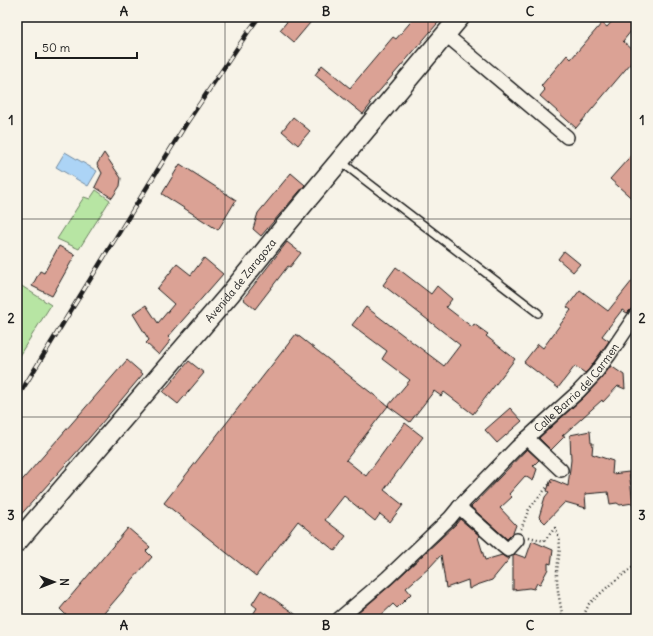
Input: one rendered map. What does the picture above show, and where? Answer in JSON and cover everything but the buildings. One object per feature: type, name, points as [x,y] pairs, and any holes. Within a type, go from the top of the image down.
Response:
[{"type":"main road","name":"Avenida de Zaragoza","points":[[17,542],[230,294],[460,17]]},
{"type":"street","points":[[445,34],[567,137]]},
{"type":"street","name":"Calle Barrio del Carmen","points":[[339,619],[387,578],[450,518],[527,438],[578,392],[609,355],[636,315]]},
{"type":"street","name":"Calle Barrio del Carmen","points":[[527,438],[561,470]]},
{"type":"street","points":[[459,507],[508,550],[517,540]]},
{"type":"lane","points":[[340,161],[538,313]]},
{"type":"path","points":[[517,540],[529,509],[561,470]]},
{"type":"path","points":[[517,540],[530,537],[544,540],[555,528],[561,544],[557,578],[563,619]]},
{"type":"path","points":[[582,619],[589,604],[612,583],[636,565]]},
{"type":"green space","points":[[96,190],[110,200],[79,249],[57,239],[84,197],[90,199]]},
{"type":"green space","points":[[17,283],[51,305],[17,359]]},
{"type":"water","points":[[65,152],[97,171],[88,186],[56,167]]},
{"type":"railway","points":[[17,398],[186,124],[259,17]]}]
